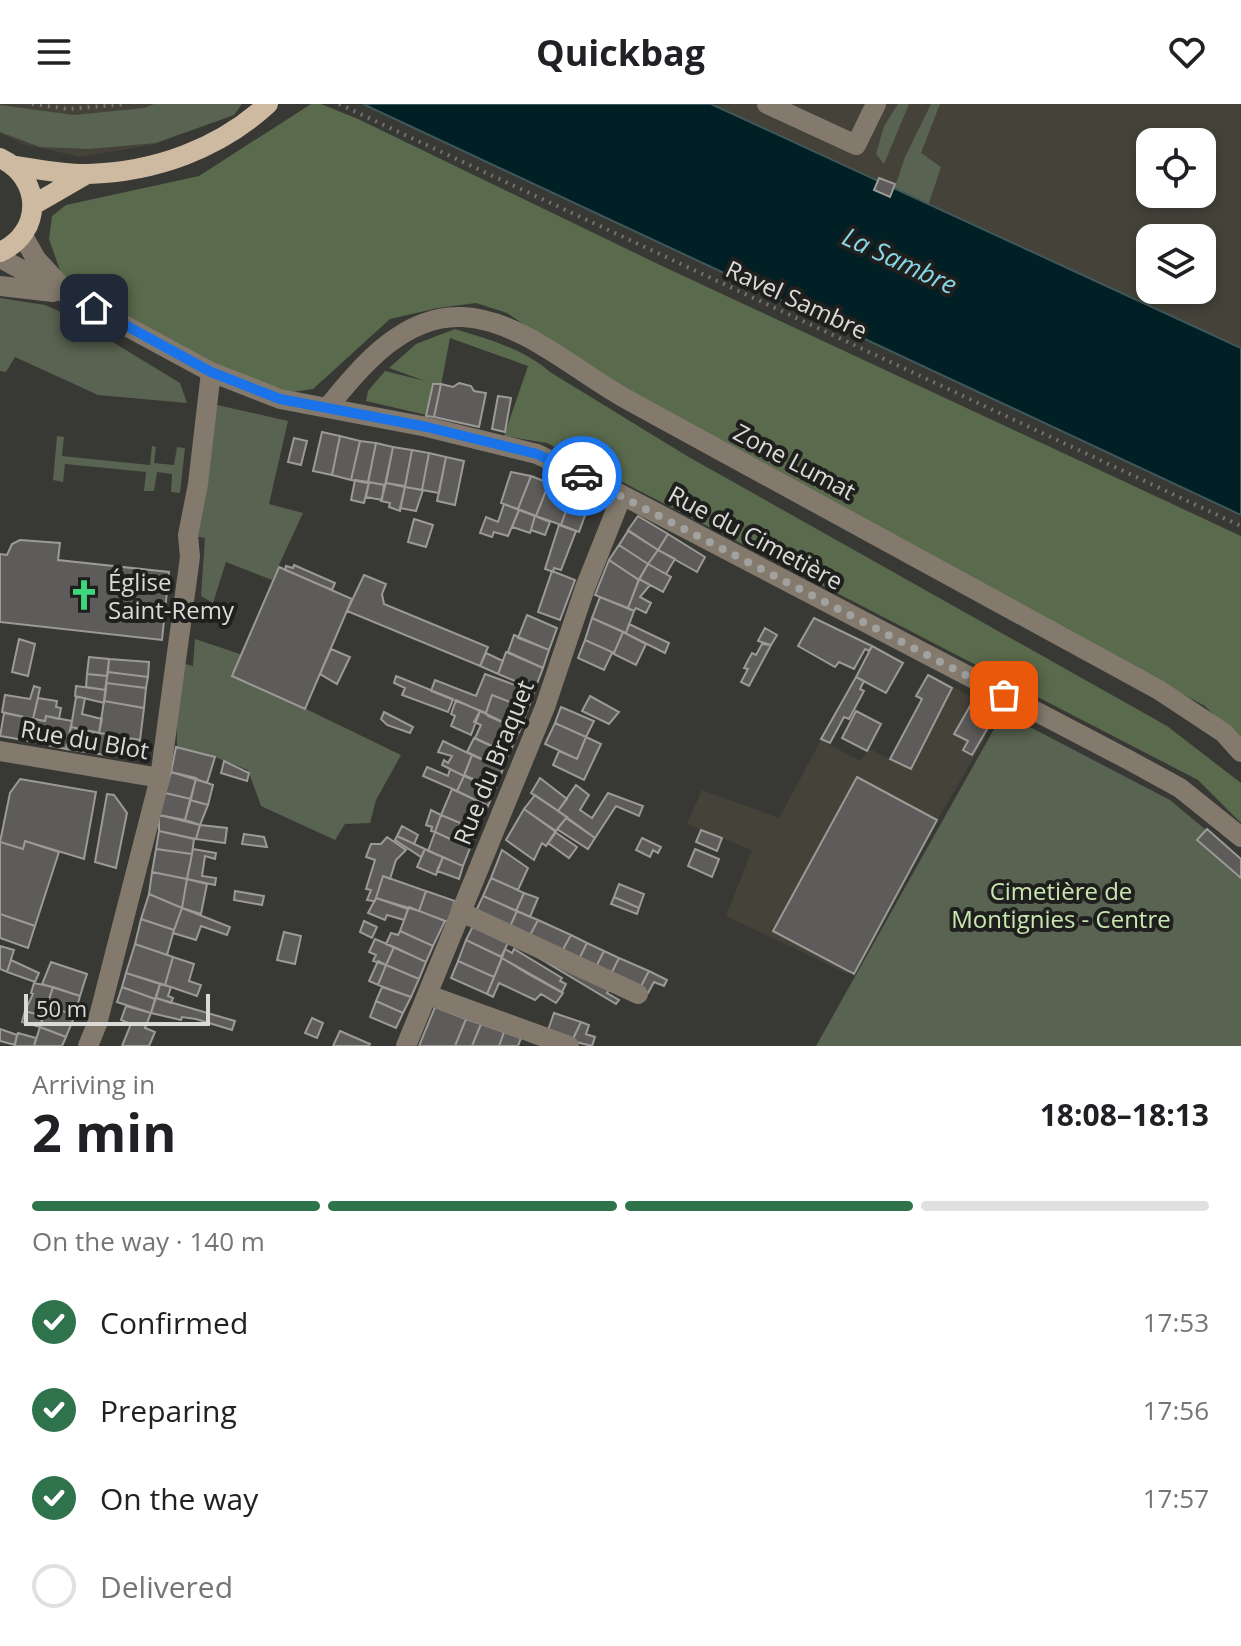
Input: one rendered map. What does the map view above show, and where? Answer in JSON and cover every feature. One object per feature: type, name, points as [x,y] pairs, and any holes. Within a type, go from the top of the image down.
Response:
[{"type":"main road","points":[[7,162],[85,175],[132,171],[176,160],[221,139],[268,104]]},
{"type":"main road","points":[[0,255],[23,236],[33,205],[32,192],[25,178],[7,162]]},
{"type":"main road","points":[[33,205],[85,175]]},
{"type":"street","points":[[767,104],[856,145],[876,104]]},
{"type":"street","points":[[23,236],[36,259],[69,293]]},
{"type":"street","points":[[0,255],[69,293]]},
{"type":"street","points":[[0,286],[69,293]]},
{"type":"street","name":"Rue du Cimetière","points":[[69,293],[211,372],[280,399],[427,427],[537,454],[622,495],[1167,781],[1241,837]]},
{"type":"street","name":"Zone Lumat","points":[[327,408],[362,366],[393,339],[428,322],[462,317],[506,326],[601,385],[1159,690],[1224,733],[1241,752]]},
{"type":"street","points":[[88,1046],[97,1024],[160,778],[190,557],[188,535],[198,484],[211,372]]},
{"type":"street","name":"Rue du Braquet","points":[[406,1046],[545,707],[585,588],[622,495]]},
{"type":"street","name":"Rue du Blot","points":[[0,751],[160,778]]},
{"type":"street","points":[[461,912],[638,994]]},
{"type":"street","points":[[428,995],[569,1046]]},
{"type":"path","points":[[32,104],[68,109],[126,104]]},
{"type":"path","name":"Ravel Sambre","points":[[339,104],[1241,526]]},
{"type":"shaded area","points":[[0,104],[240,104],[234,115],[151,145],[81,157],[22,144],[0,133]]},
{"type":"shaded area","points":[[711,104],[1241,104],[1241,348],[1144,304],[1216,304],[1216,224],[1136,224],[1136,300]]},
{"type":"shaded area","points":[[929,674],[1000,712],[848,974],[726,916],[752,850],[687,824],[702,790],[779,818],[821,740],[860,761],[870,749],[889,759],[922,700],[917,697]]},
{"type":"green space","points":[[154,104],[242,104],[234,115],[156,143],[89,149],[40,147],[0,132],[0,105],[74,115],[144,108]]},
{"type":"green space","points":[[311,104],[321,104],[358,119],[660,265],[1241,536],[1241,742],[1205,706],[666,420],[507,313],[476,303],[390,319],[313,389],[292,392],[198,365],[63,279],[49,239],[52,216],[66,205],[199,176]]},
{"type":"green space","points":[[898,104],[909,104],[884,164],[876,154],[884,126]]},
{"type":"green space","points":[[931,104],[940,104],[921,153],[941,167],[928,206],[894,190],[905,157]]},
{"type":"green space","points":[[0,298],[45,305],[70,316],[180,383],[187,403],[98,395],[15,357],[6,372],[0,371]]},
{"type":"green space","points":[[455,329],[529,357],[687,456],[1167,726],[1241,783],[1241,823],[1198,780],[547,443],[504,436],[528,366],[450,338],[435,417],[366,401],[368,391],[385,371],[425,381],[389,368],[416,344]]},
{"type":"green space","points":[[213,404],[288,421],[269,504],[303,513],[272,580],[226,562],[213,603],[201,596],[205,538],[189,535]]},
{"type":"green space","points":[[57,436],[64,437],[62,456],[150,465],[152,446],[156,447],[154,463],[174,465],[177,447],[185,448],[180,493],[171,492],[172,474],[157,472],[154,491],[144,491],[146,472],[65,464],[63,482],[53,480]]},
{"type":"green space","points":[[195,639],[243,655],[304,708],[401,755],[376,800],[370,823],[345,824],[335,840],[261,806],[248,770],[215,757],[177,748],[176,662],[193,666]]},
{"type":"green space","name":"Cimetière de Montignies - Centre","points":[[1003,713],[1170,800],[1241,859],[1241,1046],[816,1046]]},
{"type":"water","name":"La Sambre","points":[[363,104],[711,104],[1136,300],[1136,304],[1145,304],[1241,348],[1241,515]]},
{"type":"building","points":[[879,178],[895,184],[890,197],[874,190]]},
{"type":"building","points":[[459,383],[486,393],[479,427],[434,417],[441,384],[453,387]]},
{"type":"building","points":[[433,384],[441,384],[434,417],[426,416]]},
{"type":"building","points":[[498,396],[511,398],[505,432],[492,429]]},
{"type":"building","points":[[322,432],[340,436],[332,475],[313,471]]},
{"type":"building","points":[[340,436],[360,441],[351,480],[332,475]]},
{"type":"building","points":[[294,438],[307,441],[301,465],[288,462]]},
{"type":"building","points":[[360,441],[376,443],[368,483],[351,480]]},
{"type":"building","points":[[376,443],[393,447],[385,485],[368,482]]},
{"type":"building","points":[[393,447],[412,450],[405,486],[386,483]]},
{"type":"building","points":[[412,450],[429,453],[422,490],[405,487]]},
{"type":"building","points":[[429,453],[446,457],[439,493],[422,490]]},
{"type":"building","points":[[446,457],[464,461],[455,505],[437,501]]},
{"type":"building","points":[[511,472],[531,476],[518,509],[501,503]]},
{"type":"building","points":[[531,476],[549,483],[536,516],[518,509]]},
{"type":"building","points":[[355,480],[369,482],[364,503],[351,500]]},
{"type":"building","points":[[369,482],[384,485],[382,500],[366,497]]},
{"type":"building","points":[[386,483],[405,487],[400,511],[389,507],[390,503],[381,501]]},
{"type":"building","points":[[549,483],[573,492],[561,525],[536,516]]},
{"type":"building","points":[[405,487],[423,490],[416,511],[400,508]]},
{"type":"building","points":[[573,492],[591,499],[579,532],[561,525]]},
{"type":"building","points":[[504,504],[519,510],[508,536],[494,532],[492,537],[480,533],[486,517],[498,522]]},
{"type":"building","points":[[519,510],[535,516],[530,533],[512,527]]},
{"type":"building","points":[[535,516],[550,522],[545,535],[531,530]]},
{"type":"building","points":[[638,516],[668,534],[658,550],[628,530]]},
{"type":"building","points":[[414,519],[433,525],[426,547],[408,542]]},
{"type":"building","points":[[559,525],[576,531],[561,570],[554,568],[553,572],[545,569]]},
{"type":"building","points":[[628,531],[658,550],[648,564],[619,545]]},
{"type":"building","points":[[668,534],[705,557],[697,572],[658,550]]},
{"type":"building","name":"Église Saint-Remy","points":[[20,540],[60,543],[58,560],[169,572],[162,640],[0,622],[0,554],[7,555],[12,544]]},
{"type":"building","points":[[619,545],[648,564],[639,580],[609,560]]},
{"type":"building","points":[[658,550],[675,559],[666,574],[648,564]]},
{"type":"building","points":[[609,560],[639,580],[628,608],[595,595]]},
{"type":"building","points":[[648,564],[671,577],[663,592],[639,579]]},
{"type":"building","points":[[294,565],[335,583],[332,590],[285,570],[286,566],[293,568]]},
{"type":"building","points":[[279,567],[352,599],[305,709],[232,676]]},
{"type":"building","points":[[552,571],[575,580],[560,620],[538,612]]},
{"type":"building","points":[[364,575],[386,584],[382,594],[384,604],[488,647],[480,666],[347,611]]},
{"type":"building","points":[[639,579],[650,585],[640,597],[651,603],[646,613],[628,608]]},
{"type":"building","points":[[600,597],[634,611],[626,633],[592,618]]},
{"type":"building","points":[[527,615],[557,628],[549,650],[518,638]]},
{"type":"building","points":[[592,618],[623,632],[614,653],[585,640]]},
{"type":"building","points":[[814,618],[872,646],[869,651],[865,649],[854,669],[839,662],[835,667],[798,646]]},
{"type":"building","points":[[629,624],[669,643],[665,653],[623,632],[626,633]]},
{"type":"building","points":[[765,628],[777,635],[771,645],[758,641]]},
{"type":"building","points":[[623,632],[646,644],[636,665],[612,653],[604,670],[578,658],[585,640],[614,653]]},
{"type":"building","points":[[514,635],[549,650],[543,668],[508,652]]},
{"type":"building","points":[[19,639],[35,644],[28,676],[12,672]]},
{"type":"building","points":[[762,644],[771,645],[749,686],[741,682],[748,669],[744,668],[752,653],[756,655]]},
{"type":"building","points":[[872,646],[903,663],[886,693],[856,677]]},
{"type":"building","points":[[331,649],[350,657],[337,684],[320,674]]},
{"type":"building","points":[[506,652],[543,668],[535,689],[498,674]]},
{"type":"building","points":[[486,653],[503,661],[498,674],[480,666]]},
{"type":"building","points":[[89,657],[109,659],[107,676],[87,674]]},
{"type":"building","points":[[109,659],[149,662],[148,677],[108,672]]},
{"type":"building","points":[[108,672],[148,677],[146,688],[106,683]]},
{"type":"building","points":[[87,674],[107,676],[106,690],[86,687]]},
{"type":"building","points":[[485,674],[534,692],[528,709],[492,695],[486,713],[431,691],[435,680],[476,696]]},
{"type":"building","points":[[928,675],[952,688],[911,769],[890,759],[922,699],[916,696]]},
{"type":"building","points":[[396,676],[453,699],[448,712],[402,695],[405,688],[394,683]]},
{"type":"building","points":[[856,677],[864,681],[860,689],[864,691],[849,719],[844,717],[830,743],[821,739]]},
{"type":"building","points":[[106,683],[146,688],[144,708],[104,701]]},
{"type":"building","points":[[34,686],[40,688],[33,719],[2,712],[5,695],[30,699]]},
{"type":"building","points":[[76,686],[106,690],[104,703],[75,696]]},
{"type":"building","points":[[492,695],[528,709],[520,730],[488,716],[486,713]]},
{"type":"building","points":[[590,696],[619,712],[609,724],[582,711]]},
{"type":"building","points":[[76,697],[85,698],[82,714],[102,719],[99,733],[71,727]]},
{"type":"building","points":[[38,698],[57,701],[56,707],[61,708],[59,719],[46,716],[45,721],[33,719]]},
{"type":"building","points":[[974,699],[997,712],[972,755],[963,750],[968,741],[954,734]]},
{"type":"building","points":[[456,700],[480,711],[471,735],[451,726]]},
{"type":"building","points":[[104,701],[144,708],[140,740],[99,733]]},
{"type":"building","points":[[561,707],[594,721],[586,737],[555,723]]},
{"type":"building","points":[[480,711],[520,730],[509,754],[475,738],[481,725],[474,722]]},
{"type":"building","points":[[856,711],[881,724],[867,751],[842,738]]},
{"type":"building","points":[[384,712],[413,727],[410,733],[387,725],[381,719]]},
{"type":"building","points":[[4,713],[29,718],[24,740],[0,736]]},
{"type":"building","points":[[46,716],[72,721],[66,749],[24,740],[29,718],[45,721]]},
{"type":"building","points":[[555,723],[586,737],[577,759],[545,744]]},
{"type":"building","points":[[71,727],[110,735],[106,755],[66,749]]},
{"type":"building","points":[[110,735],[140,740],[137,759],[106,755]]},
{"type":"building","points":[[586,737],[601,744],[584,780],[553,765],[559,751],[577,759]]},
{"type":"building","points":[[474,738],[509,754],[503,769],[467,752]]},
{"type":"building","points":[[443,741],[472,755],[464,776],[442,765],[444,760],[448,763],[452,756],[438,752]]},
{"type":"building","points":[[176,747],[215,757],[207,783],[171,772]]},
{"type":"building","points":[[472,755],[503,769],[495,789],[464,775]]},
{"type":"building","points":[[224,761],[249,773],[247,781],[221,773]]},
{"type":"building","points":[[427,767],[448,776],[450,769],[464,776],[457,791],[423,776]]},
{"type":"building","points":[[171,772],[196,778],[191,799],[165,793]]},
{"type":"building","points":[[464,776],[495,789],[488,806],[457,791]]},
{"type":"building","points":[[857,777],[937,820],[854,974],[773,931]]},
{"type":"building","points":[[540,778],[567,799],[558,811],[531,793]]},
{"type":"building","points":[[20,779],[96,792],[84,859],[25,841],[23,849],[0,842],[10,793]]},
{"type":"building","points":[[196,779],[213,785],[208,805],[190,800]]},
{"type":"building","points":[[576,785],[589,795],[580,810],[592,818],[608,793],[643,806],[639,816],[616,806],[595,838],[558,811]]},
{"type":"building","points":[[452,789],[488,806],[477,830],[441,815]]},
{"type":"building","points":[[165,793],[191,799],[185,820],[159,815]]},
{"type":"building","points":[[107,794],[114,795],[127,813],[116,868],[95,862]]},
{"type":"building","points":[[535,795],[567,817],[556,831],[524,809]]},
{"type":"building","points":[[190,800],[208,805],[200,825],[185,820]]},
{"type":"building","points":[[524,809],[556,832],[546,846],[542,843],[534,860],[506,840]]},
{"type":"building","points":[[431,810],[441,815],[435,832],[426,825]]},
{"type":"building","points":[[159,815],[200,825],[196,839],[159,831]]},
{"type":"building","points":[[441,815],[477,830],[470,848],[435,832]]},
{"type":"building","points":[[566,818],[595,838],[588,849],[557,829]]},
{"type":"building","points":[[200,825],[227,828],[225,843],[196,839]]},
{"type":"building","points":[[402,826],[418,835],[414,844],[397,836]]},
{"type":"building","points":[[1207,829],[1241,859],[1241,878],[1197,840]]},
{"type":"building","points":[[701,830],[722,838],[717,851],[696,842]]},
{"type":"building","points":[[159,831],[194,839],[192,854],[156,849]]},
{"type":"building","points":[[435,832],[470,848],[463,866],[428,851]]},
{"type":"building","points":[[555,832],[577,847],[569,858],[548,843]]},
{"type":"building","points":[[244,834],[264,837],[267,847],[242,844]]},
{"type":"building","points":[[397,836],[425,849],[421,857],[395,840]]},
{"type":"building","points":[[387,837],[406,850],[396,860],[390,879],[383,876],[375,901],[367,900],[371,890],[366,889],[375,860],[366,857],[371,844],[381,844]]},
{"type":"building","points":[[642,838],[661,847],[658,853],[653,850],[650,857],[636,850]]},
{"type":"building","points":[[25,841],[59,852],[35,926],[0,914],[0,842],[23,849]]},
{"type":"building","points":[[156,849],[192,854],[187,879],[152,872]]},
{"type":"building","points":[[193,849],[216,853],[215,859],[205,856],[202,876],[216,878],[215,885],[187,879]]},
{"type":"building","points":[[425,849],[443,857],[436,875],[417,867]]},
{"type":"building","points":[[695,849],[719,859],[712,877],[688,866]]},
{"type":"building","points":[[502,850],[528,868],[518,890],[491,878]]},
{"type":"building","points":[[443,857],[463,866],[459,879],[437,871]]},
{"type":"building","points":[[152,872],[187,879],[182,908],[149,894]]},
{"type":"building","points":[[383,876],[426,891],[419,911],[376,898]]},
{"type":"building","points":[[491,878],[524,893],[516,911],[483,896]]},
{"type":"building","points":[[187,879],[207,884],[201,914],[182,908]]},
{"type":"building","points":[[619,884],[644,894],[639,908],[614,897]]},
{"type":"building","points":[[235,891],[264,896],[262,905],[234,900]]},
{"type":"building","points":[[426,891],[455,901],[448,922],[419,911]]},
{"type":"building","points":[[524,893],[538,898],[530,917],[516,911]]},
{"type":"building","points":[[149,894],[182,908],[174,930],[141,919]]},
{"type":"building","points":[[483,896],[517,911],[508,931],[474,915]]},
{"type":"building","points":[[614,897],[639,908],[637,914],[611,904]]},
{"type":"building","points":[[376,898],[408,909],[404,920],[387,915],[385,920],[368,913]]},
{"type":"building","points":[[409,907],[445,921],[433,946],[400,931]]},
{"type":"building","points":[[182,908],[230,927],[227,935],[201,926],[196,940],[173,933]]},
{"type":"building","points":[[517,911],[538,920],[528,939],[508,931]]},
{"type":"building","points":[[0,914],[35,926],[28,948],[0,938]]},
{"type":"building","points":[[141,919],[174,930],[167,955],[135,944]]},
{"type":"building","points":[[538,920],[571,935],[561,953],[528,939]]},
{"type":"building","points":[[364,921],[377,927],[372,938],[360,932]]},
{"type":"building","points":[[474,924],[509,941],[501,957],[466,940]]},
{"type":"building","points":[[400,931],[433,946],[426,962],[386,944],[391,933],[398,935]]},
{"type":"building","points":[[284,932],[301,936],[295,964],[277,960]]},
{"type":"building","points":[[571,935],[587,943],[578,961],[561,953]]},
{"type":"building","points":[[375,939],[394,947],[386,965],[373,961],[376,955],[369,952]]},
{"type":"building","points":[[466,940],[502,957],[494,977],[458,961]]},
{"type":"building","points":[[587,943],[604,951],[595,969],[578,961]]},
{"type":"building","points":[[135,944],[173,957],[165,985],[126,973]]},
{"type":"building","points":[[0,946],[14,950],[7,972],[0,969]]},
{"type":"building","points":[[394,947],[426,962],[419,979],[386,965]]},
{"type":"building","points":[[505,949],[512,953],[514,949],[562,978],[560,981],[566,984],[562,992],[502,958]]},
{"type":"building","points":[[604,951],[619,958],[610,976],[595,969]]},
{"type":"building","points":[[173,957],[194,964],[189,981],[201,985],[197,996],[165,985]]},
{"type":"building","points":[[502,958],[563,993],[556,1003],[541,994],[535,1000],[499,983],[493,997],[487,994]]},
{"type":"building","points":[[539,958],[610,989],[607,993],[619,1000],[616,1004]]},
{"type":"building","points":[[619,958],[649,971],[639,990],[610,976]]},
{"type":"building","points":[[11,960],[39,973],[35,982],[7,972]]},
{"type":"building","points":[[378,961],[386,965],[378,985],[369,981]]},
{"type":"building","points":[[458,961],[494,977],[487,994],[451,978]]},
{"type":"building","points":[[51,962],[87,974],[80,996],[42,984]]},
{"type":"building","points":[[386,965],[419,979],[411,997],[378,985]]},
{"type":"building","points":[[649,971],[667,980],[664,986],[654,982],[648,993],[639,990]]},
{"type":"building","points":[[126,973],[160,984],[155,999],[122,987]]},
{"type":"building","points":[[34,983],[53,987],[43,1016],[25,1011],[33,994]]},
{"type":"building","points":[[160,984],[171,987],[168,996],[173,998],[171,1003],[156,998]]},
{"type":"building","points":[[53,987],[80,996],[75,1015],[47,1006]]},
{"type":"building","points":[[122,987],[155,999],[151,1013],[117,1002]]},
{"type":"building","points":[[382,987],[411,997],[403,1013],[376,1001]]},
{"type":"building","points":[[156,998],[235,1021],[232,1030],[196,1019],[182,1017],[181,1020],[151,1013]]},
{"type":"building","points":[[376,1001],[403,1013],[396,1028],[370,1017]]},
{"type":"building","points":[[47,1006],[75,1015],[66,1037],[40,1027]]},
{"type":"building","points":[[126,1006],[151,1013],[145,1028],[155,1032],[149,1046],[122,1046],[131,1024],[121,1020]]},
{"type":"building","points":[[435,1007],[466,1019],[455,1046],[419,1046]]},
{"type":"building","points":[[25,1011],[43,1016],[40,1027],[22,1022]]},
{"type":"building","points":[[554,1013],[581,1022],[572,1041],[547,1033]]},
{"type":"building","points":[[312,1018],[323,1023],[317,1038],[305,1033]]},
{"type":"building","points":[[466,1019],[481,1024],[472,1046],[455,1046]]},
{"type":"building","points":[[581,1022],[589,1025],[586,1034],[595,1037],[592,1046],[572,1041]]},
{"type":"building","points":[[481,1024],[504,1032],[499,1046],[472,1046]]},
{"type":"building","points":[[40,1027],[66,1037],[62,1046],[34,1046]]},
{"type":"building","points":[[0,1029],[17,1035],[15,1045],[0,1041]]},
{"type":"building","points":[[340,1031],[370,1044],[333,1046]]},
{"type":"building","points":[[504,1032],[521,1038],[518,1046],[499,1046]]},
{"type":"building","points":[[18,1033],[36,1038],[34,1046],[14,1046]]},
{"type":"way so far","points":[[582,476],[1004,695]]},
{"type":"place","name":"Église Saint-Remy","points":[[84,595]]},
{"type":"route","points":[[94,308],[211,372],[280,399],[427,427],[537,454],[582,476]]}]
